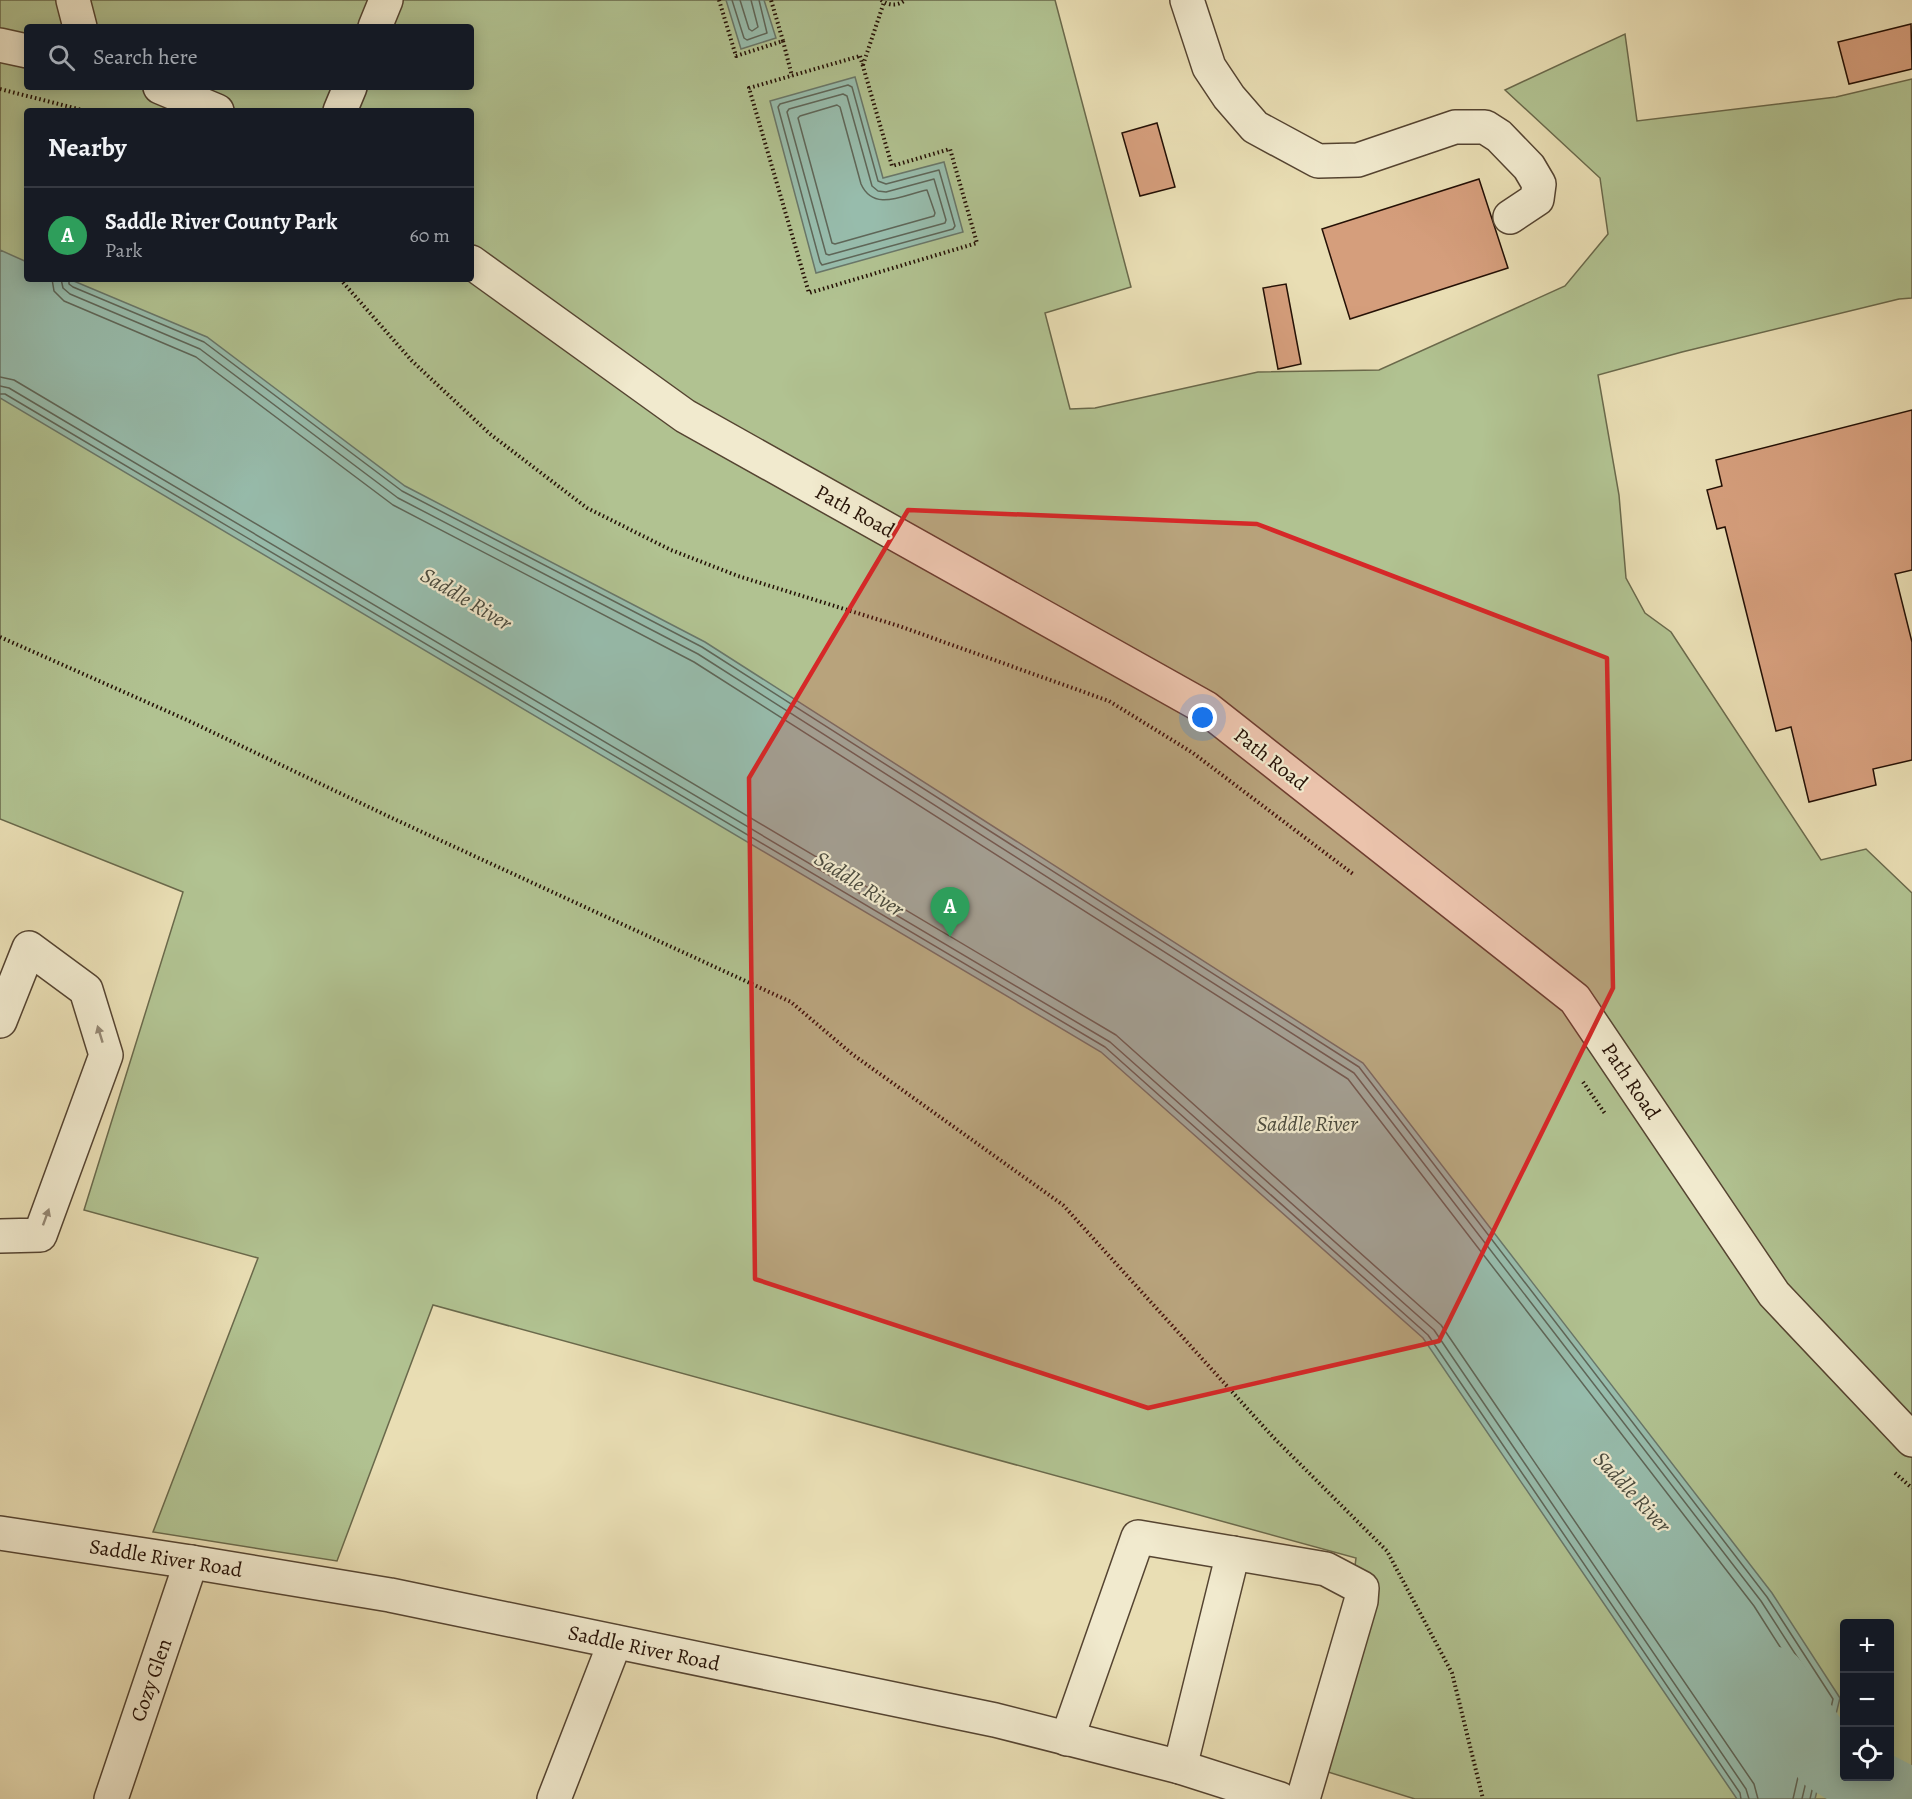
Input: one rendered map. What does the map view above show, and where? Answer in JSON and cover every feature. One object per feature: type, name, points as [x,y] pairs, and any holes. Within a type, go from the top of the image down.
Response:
[{"type":"street","points":[[73,0],[80,24]]},
{"type":"street","points":[[376,24],[386,0]]},
{"type":"street","points":[[1187,0],[1209,67],[1229,97],[1255,127],[1318,161],[1358,160],[1455,127],[1485,127],[1499,136],[1529,167],[1539,183],[1538,199],[1510,217]]},
{"type":"street","points":[[0,45],[24,50]]},
{"type":"street","points":[[167,90],[210,108]]},
{"type":"street","points":[[341,108],[349,90]]},
{"type":"street","name":"Path Road","points":[[474,264],[685,416],[1206,708],[1575,999],[1774,1294],[1912,1440]]},
{"type":"street","points":[[0,1021],[29,948],[86,990],[106,1055],[40,1235],[0,1236]]},
{"type":"street","name":"Saddle River Road","points":[[0,1533],[390,1595],[995,1720],[1180,1767],[1280,1799]]},
{"type":"street","points":[[1067,1739],[1138,1537],[1326,1569],[1362,1588],[1361,1601],[1303,1799]]},
{"type":"street","points":[[1180,1767],[1233,1553]]},
{"type":"street","name":"Cozy Glen","points":[[111,1799],[191,1562]]},
{"type":"street","points":[[555,1799],[615,1642]]},
{"type":"path","points":[[719,0],[736,56],[783,41]]},
{"type":"path","points":[[771,0],[792,76]]},
{"type":"path","points":[[863,65],[882,1],[896,4],[905,0]]},
{"type":"path","points":[[860,56],[863,65],[892,166],[950,149],[978,243],[809,292],[749,88],[860,56]]},
{"type":"path","points":[[0,89],[74,108]]},
{"type":"path","points":[[343,282],[412,361],[490,434],[587,508],[671,550],[738,576],[899,626],[1109,701],[1193,753],[1360,879]]},
{"type":"path","points":[[0,637],[187,720],[394,819],[791,1002],[852,1054],[1063,1205],[1273,1437],[1387,1551],[1452,1673],[1483,1799]]},
{"type":"path","points":[[1582,1079],[1608,1117]]},
{"type":"path","points":[[1893,1472],[1912,1488]]},
{"type":"highlighted area","points":[[908,510],[1257,524],[1607,658],[1613,988],[1439,1341],[1148,1408],[755,1279],[749,778]]},
{"type":"shaded area","points":[[0,0],[1055,0],[1131,287],[1045,313],[1070,409],[1095,408],[1258,372],[1379,370],[1565,286],[1608,234],[1600,178],[1505,90],[1625,34],[1637,121],[1836,97],[1912,79],[1912,298],[1899,299],[1682,352],[1598,375],[1619,495],[1626,578],[1645,613],[1671,632],[1821,860],[1866,849],[1912,893],[1912,1766],[1878,1799],[1415,1799],[1328,1772],[1356,1558],[433,1305],[337,1561],[153,1532],[258,1258],[84,1210],[183,892],[0,819]]},
{"type":"water","points":[[726,0],[764,0],[776,38],[741,49]]},
{"type":"water","points":[[855,77],[883,178],[944,162],[963,232],[816,273],[770,101]]},
{"type":"water","name":"Saddle River","points":[[0,250],[24,261],[24,282],[76,282],[207,337],[405,486],[705,642],[1363,1063],[1772,1593],[1840,1698],[1815,1799],[1737,1799],[1423,1338],[1101,1052],[0,398]]},
{"type":"building","points":[[1911,24],[1912,69],[1849,84],[1838,42]]},
{"type":"building","points":[[1157,123],[1175,187],[1140,196],[1122,133]]},
{"type":"building","points":[[1479,179],[1508,268],[1350,319],[1322,229]]},
{"type":"building","points":[[1286,284],[1301,364],[1278,369],[1263,288]]},
{"type":"building","points":[[1912,410],[1912,570],[1895,574],[1912,642],[1912,760],[1873,769],[1876,785],[1809,802],[1791,727],[1776,731],[1725,527],[1717,529],[1707,490],[1722,486],[1716,460]]},
{"type":"waterway","name":"Saddle River","points":[[1773,1681],[1826,1758],[1840,1767]]},
{"type":"waterway","name":"Saddle River","points":[[1868,1781],[1902,1799]]},
{"type":"place","name":"Saddle River County Park","points":[[950,937]]}]
